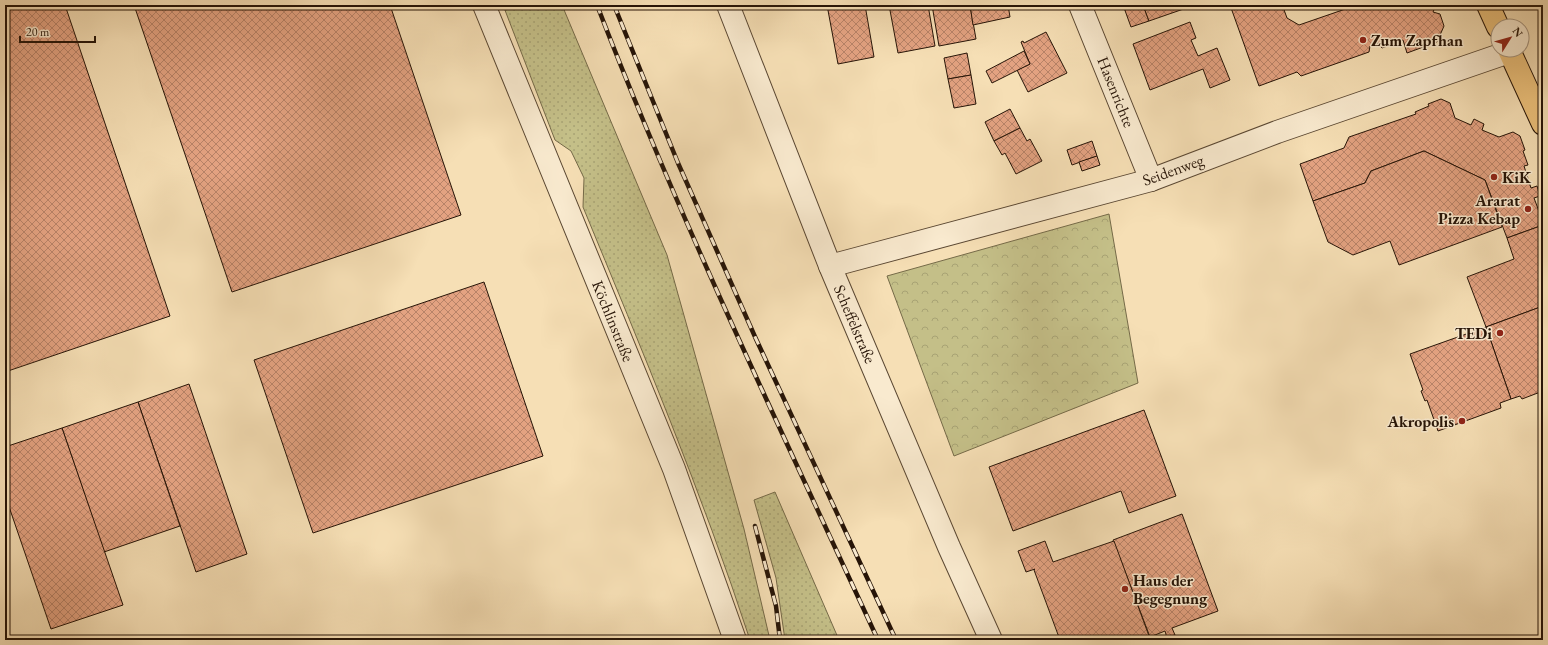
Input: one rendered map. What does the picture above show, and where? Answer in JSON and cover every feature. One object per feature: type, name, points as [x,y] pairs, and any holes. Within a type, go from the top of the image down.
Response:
[{"type":"main road","points":[[1488,5],[1494,18]]},
{"type":"main road","points":[[1512,58],[1543,124]]},
{"type":"street","name":"Köchlinstraße","points":[[484,5],[674,469],[735,640]]},
{"type":"street","name":"Scheffelstraße","points":[[728,5],[830,266],[949,547],[991,640]]},
{"type":"street","name":"Hasenrichte","points":[[1080,5],[1151,180]]},
{"type":"street","name":"Seidenweg","points":[[830,266],[1151,180],[1277,132],[1490,58]]},
{"type":"green space","points":[[503,5],[562,5],[667,255],[744,529],[770,640],[750,640],[692,476],[583,207],[584,178],[571,151],[555,140]]},
{"type":"green space","points":[[1109,214],[1138,383],[954,456],[887,276]]},
{"type":"green space","points":[[775,492],[839,640],[785,640],[776,578],[754,500]]},
{"type":"building","points":[[5,5],[65,5],[170,316],[5,372]]},
{"type":"building","points":[[134,5],[390,5],[461,215],[232,292]]},
{"type":"building","points":[[827,5],[865,5],[874,57],[838,64]]},
{"type":"building","points":[[889,5],[928,5],[935,46],[898,53]]},
{"type":"building","points":[[932,5],[970,5],[976,39],[939,46]]},
{"type":"building","points":[[970,5],[1008,5],[1010,17],[973,25]]},
{"type":"building","points":[[1123,5],[1143,5],[1149,21],[1131,27]]},
{"type":"building","points":[[1143,5],[1195,5],[1149,21]]},
{"type":"building","points":[[1230,5],[1287,5],[1283,7],[1287,18],[1299,25],[1357,5],[1436,5],[1433,12],[1440,14],[1444,26],[1437,42],[1407,53],[1403,40],[1382,48],[1378,43],[1370,46],[1369,52],[1301,76],[1297,72],[1259,86]]},
{"type":"building","points":[[1190,22],[1196,38],[1191,40],[1198,56],[1217,48],[1230,80],[1210,88],[1203,69],[1150,90],[1133,44]]},
{"type":"building","points":[[1046,32],[1067,73],[1028,92],[1017,70],[1030,64],[1021,42],[1023,41],[1024,43]]},
{"type":"building","points":[[1024,51],[1030,64],[992,83],[986,71]]},
{"type":"building","points":[[967,53],[971,75],[948,79],[944,58]]},
{"type":"building","points":[[971,75],[976,104],[954,108],[948,79]]},
{"type":"building","points":[[1441,99],[1450,103],[1455,118],[1471,125],[1474,119],[1484,124],[1482,130],[1499,137],[1513,132],[1520,136],[1528,165],[1524,166],[1531,188],[1537,186],[1540,196],[1534,198],[1540,214],[1543,213],[1543,225],[1507,238],[1485,180],[1424,151],[1371,171],[1365,183],[1313,201],[1300,164],[1344,148],[1349,137],[1416,114],[1415,112],[1429,106],[1428,104]]},
{"type":"building","points":[[1010,109],[1020,128],[994,141],[985,122]]},
{"type":"building","points":[[1020,128],[1027,141],[1030,139],[1042,161],[1016,174],[1005,153],[1002,155],[994,141]]},
{"type":"building","points":[[1092,141],[1097,156],[1072,165],[1067,150]]},
{"type":"building","points":[[1424,151],[1485,180],[1502,227],[1399,265],[1390,241],[1353,255],[1328,242],[1313,201],[1365,183],[1371,171]]},
{"type":"building","points":[[1097,156],[1100,165],[1082,171],[1079,162]]},
{"type":"building","points":[[1543,225],[1543,306],[1486,327],[1467,277],[1514,259],[1507,238]]},
{"type":"building","points":[[484,282],[543,456],[313,533],[254,360]]},
{"type":"building","points":[[1543,306],[1543,391],[1522,399],[1520,396],[1511,399],[1486,327]]},
{"type":"building","points":[[1486,327],[1511,399],[1500,403],[1501,408],[1438,431],[1427,400],[1425,401],[1421,391],[1423,390],[1410,354]]},
{"type":"building","points":[[189,384],[247,554],[196,572],[138,402]]},
{"type":"building","points":[[138,402],[180,526],[104,552],[62,428]]},
{"type":"building","points":[[1144,410],[1176,496],[1129,513],[1121,491],[1013,531],[989,467]]},
{"type":"building","points":[[62,428],[123,605],[51,629],[5,495],[5,447]]},
{"type":"building","points":[[1182,514],[1218,611],[1172,628],[1175,635],[1167,638],[1165,631],[1150,637],[1113,540]]},
{"type":"building","points":[[1045,541],[1053,562],[1114,541],[1149,636],[1138,640],[1060,640],[1034,570],[1035,569],[1026,572],[1018,551]]},
{"type":"railway","points":[[597,5],[662,166],[732,325],[878,640]]},
{"type":"railway","points":[[614,5],[678,163],[756,339],[896,640]]},
{"type":"railway","points":[[755,526],[776,606],[780,640]]},
{"type":"place","name":"Zum Zapfhan","points":[[1363,40]]},
{"type":"place","name":"KiK","points":[[1494,177]]},
{"type":"place","name":"Ararat Pizza Kebap","points":[[1528,209]]},
{"type":"place","name":"TEDi","points":[[1500,333]]},
{"type":"place","name":"Akropolis","points":[[1462,421]]},
{"type":"place","name":"Haus der Begegnung","points":[[1125,589]]}]
